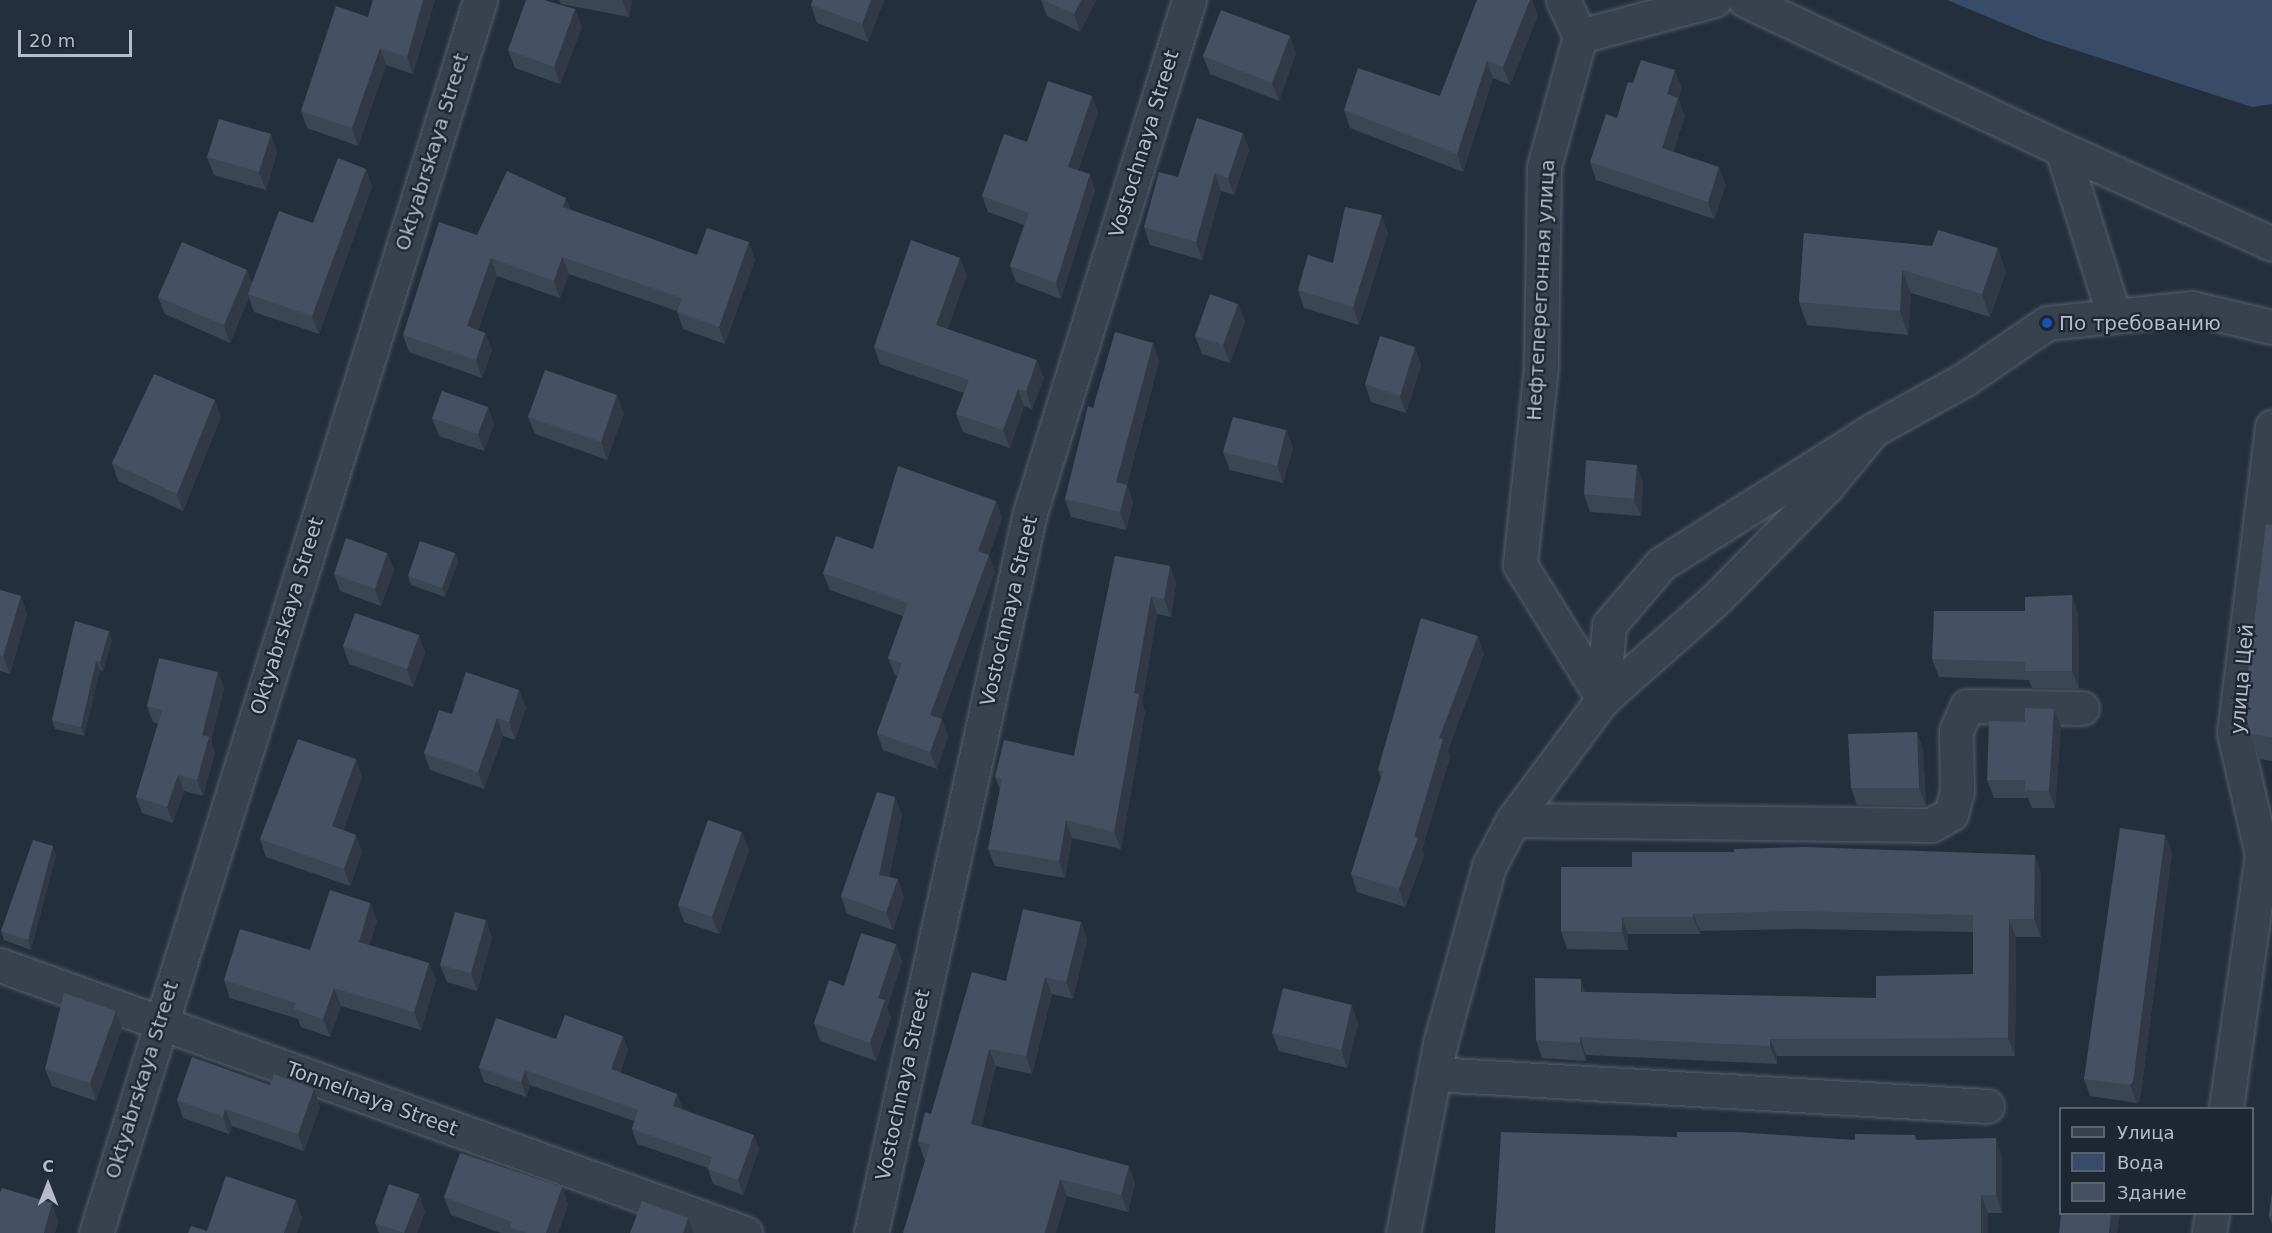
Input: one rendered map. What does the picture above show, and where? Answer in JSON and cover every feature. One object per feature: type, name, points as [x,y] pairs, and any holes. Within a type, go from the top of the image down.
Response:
[{"type":"street","name":"Oktyabrskaya Street","points":[[96,1233],[159,1023],[480,0]]},
{"type":"street","name":"Vostochnaya Street","points":[[871,1233],[1030,513],[1189,0]]},
{"type":"street","points":[[1563,0],[1580,36],[1714,0]]},
{"type":"street","points":[[1745,0],[2062,149],[2272,244]]},
{"type":"street","name":"Нефтеперегонная улица","points":[[1580,36],[1544,167],[1541,367],[1520,566],[1603,699]]},
{"type":"street","points":[[2062,149],[2113,313]]},
{"type":"street","points":[[1603,699],[1609,625],[1661,564],[1873,430],[1965,379],[2047,323],[2113,313],[2192,308],[2272,327]]},
{"type":"street","name":"улица Цей","points":[[2226,1107],[2262,855],[2234,733],[2272,426]]},
{"type":"street","points":[[1403,1233],[1434,1074],[1489,866],[1513,820],[1603,699],[1715,600],[1826,487],[1873,430]]},
{"type":"street","points":[[1513,820],[1931,825],[1951,814],[1956,791],[1956,731],[1967,706],[2082,708]]},
{"type":"street","name":"Tonnelnaya Street","points":[[0,965],[745,1233]]},
{"type":"street","points":[[1434,1074],[1987,1106]]},
{"type":"street","points":[[2209,1233],[2212,1215]]},
{"type":"water","points":[[1947,0],[2272,0],[2272,104],[2252,107],[2041,39]]},
{"type":"building","points":[[373,0],[423,0],[407,57],[380,48],[352,128],[301,111],[336,6],[368,17]]},
{"type":"building","points":[[526,0],[544,0],[575,9],[554,67],[508,50]]},
{"type":"building","points":[[813,0],[871,0],[862,24],[811,5]]},
{"type":"building","points":[[1044,0],[1081,0],[1074,14]]},
{"type":"building","points":[[1477,0],[1530,0],[1503,67],[1487,61],[1457,154],[1344,110],[1358,68],[1440,96]]},
{"type":"building","points":[[1221,10],[1290,36],[1272,83],[1203,56]]},
{"type":"building","points":[[1641,60],[1675,70],[1667,94],[1678,98],[1662,148],[1719,167],[1708,202],[1590,162],[1606,114],[1617,118],[1628,82],[1633,83]]},
{"type":"building","points":[[1048,81],[1092,96],[1068,167],[1090,174],[1056,283],[1010,266],[1029,213],[982,196],[1004,134],[1027,142]]},
{"type":"building","points":[[1197,118],[1243,133],[1228,178],[1215,173],[1196,242],[1144,227],[1159,172],[1178,177]]},
{"type":"building","points":[[219,119],[271,134],[259,172],[207,157]]},
{"type":"building","points":[[338,158],[366,169],[312,316],[248,294],[279,211],[313,223]]},
{"type":"building","points":[[507,171],[566,198],[563,207],[697,255],[707,228],[749,242],[719,327],[677,312],[682,298],[562,257],[554,281],[491,258],[467,326],[485,333],[476,360],[403,335],[439,222],[477,235]]},
{"type":"building","points":[[1345,207],[1382,215],[1353,307],[1298,290],[1308,255],[1333,263]]},
{"type":"building","points":[[1938,230],[1998,248],[1982,294],[1902,270],[1900,311],[1799,302],[1804,233],[1932,246]]},
{"type":"building","points":[[911,240],[960,258],[936,325],[1037,360],[1026,391],[1018,389],[1003,430],[956,414],[969,380],[874,347]]},
{"type":"building","points":[[182,242],[247,270],[224,325],[158,297]]},
{"type":"building","points":[[1210,294],[1238,304],[1223,345],[1195,336]]},
{"type":"building","points":[[1115,332],[1153,343],[1116,482],[1127,485],[1120,512],[1065,499],[1088,406],[1093,408]]},
{"type":"building","points":[[1380,336],[1415,347],[1400,396],[1365,384]]},
{"type":"building","points":[[545,370],[617,395],[601,442],[528,417]]},
{"type":"building","points":[[154,374],[215,400],[177,494],[112,463]]},
{"type":"building","points":[[442,391],[488,407],[478,434],[432,418]]},
{"type":"building","points":[[1233,417],[1286,430],[1277,466],[1223,452]]},
{"type":"building","points":[[1586,460],[1637,465],[1634,499],[1584,494]]},
{"type":"building","points":[[898,466],[996,501],[978,551],[989,555],[930,715],[942,719],[930,752],[877,733],[902,663],[888,658],[908,603],[823,573],[836,536],[873,549]]},
{"type":"building","points":[[2266,524],[2272,525],[2272,737],[2250,734],[2244,706]]},
{"type":"building","points":[[346,538],[387,553],[375,589],[334,574]]},
{"type":"building","points":[[420,541],[455,553],[442,588],[408,576]]},
{"type":"building","points":[[1115,556],[1170,566],[1164,599],[1151,596],[1134,693],[1139,694],[1114,832],[1066,820],[1059,861],[988,849],[1002,779],[995,777],[1004,740],[1074,756]]},
{"type":"building","points":[[0,590],[21,596],[3,656],[0,655]]},
{"type":"building","points":[[2072,595],[2072,671],[2025,671],[2025,662],[1932,659],[1934,611],[2025,611],[2025,597]]},
{"type":"building","points":[[355,613],[419,635],[407,669],[343,646]]},
{"type":"building","points":[[1421,618],[1478,636],[1439,738],[1443,739],[1414,837],[1418,838],[1399,889],[1351,874],[1383,771],[1378,770]]},
{"type":"building","points":[[75,621],[109,631],[100,662],[96,661],[81,727],[52,720]]},
{"type":"building","points":[[159,658],[218,672],[202,735],[209,737],[197,780],[178,775],[167,807],[136,797],[162,710],[147,706]]},
{"type":"building","points":[[466,672],[519,690],[509,722],[497,718],[478,772],[424,753],[439,710],[452,714]]},
{"type":"building","points":[[2025,708],[2054,709],[2049,791],[2025,790],[2025,780],[1987,780],[1989,721],[2025,722]]},
{"type":"building","points":[[1917,732],[1919,788],[1851,788],[1848,734]]},
{"type":"building","points":[[298,739],[356,759],[332,826],[356,835],[344,869],[260,839]]},
{"type":"building","points":[[877,792],[895,797],[879,875],[898,879],[886,912],[841,896]]},
{"type":"building","points":[[708,820],[742,832],[712,917],[678,905]]},
{"type":"building","points":[[2120,828],[2165,835],[2133,1082],[2130,1085],[2084,1079]]},
{"type":"building","points":[[33,840],[53,846],[28,940],[1,931]]},
{"type":"building","points":[[1805,847],[2035,855],[2034,919],[2009,919],[2008,1038],[1770,1039],[1770,1046],[1580,1037],[1580,1043],[1536,1040],[1535,978],[1581,979],[1581,992],[1876,998],[1876,976],[1973,974],[1973,915],[1795,911],[1693,914],[1693,917],[1622,917],[1622,932],[1561,931],[1561,867],[1632,867],[1632,852],[1734,852],[1734,849]]},
{"type":"building","points":[[330,890],[370,903],[359,942],[429,963],[414,1012],[334,988],[323,1019],[294,1009],[296,1003],[224,980],[240,929],[310,950]]},
{"type":"building","points":[[1023,909],[1081,922],[1066,982],[1045,977],[1026,1056],[989,1049],[971,1124],[1129,1166],[1121,1195],[1060,1179],[1045,1233],[903,1233],[930,1144],[918,1141],[925,1112],[931,1114],[972,972],[1006,981]]},
{"type":"building","points":[[455,912],[486,920],[471,973],[440,965]]},
{"type":"building","points":[[861,933],[896,944],[878,998],[885,1000],[870,1043],[814,1023],[829,980],[844,986]]},
{"type":"building","points":[[1283,988],[1352,1005],[1341,1050],[1272,1033]]},
{"type":"building","points":[[64,993],[116,1011],[90,1083],[45,1069]]},
{"type":"building","points":[[565,1015],[623,1036],[611,1069],[677,1094],[673,1106],[754,1135],[738,1180],[708,1169],[712,1157],[632,1129],[638,1110],[525,1070],[521,1082],[479,1067],[496,1018],[556,1039]]},
{"type":"building","points":[[192,1057],[270,1085],[274,1074],[314,1089],[298,1134],[225,1109],[223,1117],[177,1100]]},
{"type":"building","points":[[1501,1132],[1677,1137],[1677,1132],[1736,1132],[1855,1140],[1855,1134],[1915,1135],[1915,1140],[1996,1138],[1996,1195],[1981,1195],[1981,1233],[1495,1233]]},
{"type":"building","points":[[460,1153],[562,1187],[546,1233],[527,1233],[510,1227],[512,1222],[444,1197]]},
{"type":"building","points":[[226,1176],[296,1200],[284,1233],[188,1233],[191,1226],[207,1231]]},
{"type":"building","points":[[389,1184],[419,1194],[404,1233],[375,1223]]},
{"type":"building","points":[[2,1188],[52,1203],[44,1233],[0,1233]]},
{"type":"building","points":[[2272,1193],[2272,1216],[2269,1216]]},
{"type":"building","points":[[642,1201],[688,1218],[683,1233],[630,1233]]},
{"type":"building","points":[[2061,1215],[2111,1215],[2109,1233],[2059,1233]]},
{"type":"place","name":"По требованию","points":[[2047,323]]}]
